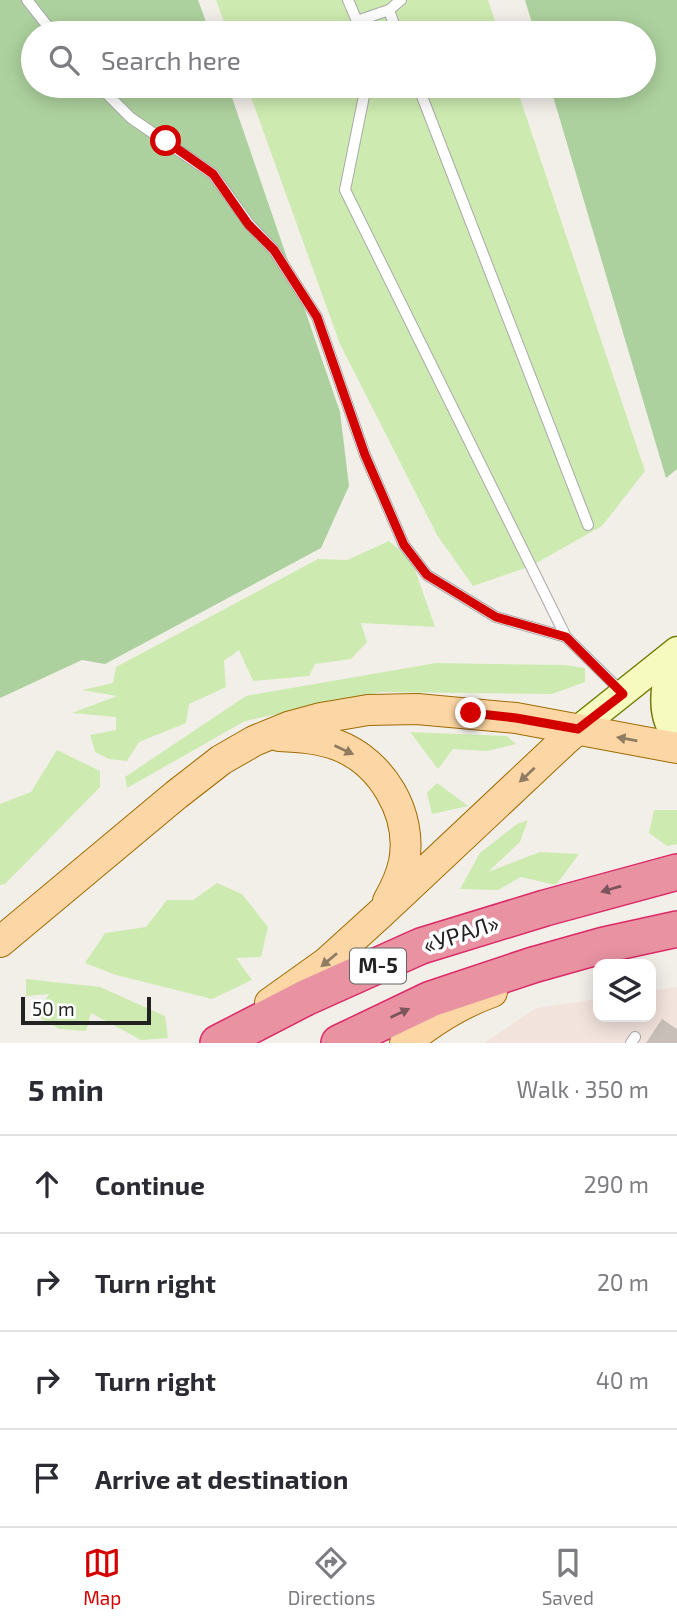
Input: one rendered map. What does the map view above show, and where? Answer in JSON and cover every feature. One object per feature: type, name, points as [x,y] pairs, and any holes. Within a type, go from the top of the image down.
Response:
[{"type":"highway","name":"«УРАЛ»","points":[[217,1043],[305,998],[421,946],[677,872]]},
{"type":"highway","name":"М-5","points":[[339,1043],[430,999],[533,965],[604,945],[677,929]]},
{"type":"main road","points":[[217,1043],[326,963],[563,741],[674,653]]},
{"type":"main road","points":[[674,653],[664,698],[668,722],[677,737]]},
{"type":"main road","points":[[0,942],[221,760],[254,741],[288,727],[368,710],[417,709],[516,718],[677,748]]},
{"type":"main road","points":[[254,741],[279,736],[306,737],[337,745],[360,757],[380,776],[396,801],[405,831],[404,860],[396,887],[380,914]]},
{"type":"main road","points":[[405,1043],[424,1027],[475,998],[558,969],[604,945]]},
{"type":"lane","points":[[27,0],[43,21]]},
{"type":"lane","points":[[348,0],[357,21],[388,10],[401,0]]},
{"type":"lane","points":[[388,10],[392,21]]},
{"type":"lane","points":[[111,98],[131,118],[213,174],[248,224],[274,250],[317,317],[365,455],[404,545],[427,575],[496,617],[566,637]]},
{"type":"lane","points":[[364,98],[345,190],[566,637],[623,694]]},
{"type":"lane","points":[[423,98],[588,525]]},
{"type":"shaded area","points":[[677,987],[677,1043],[484,1043],[536,1008],[593,1000],[593,1022],[656,1022],[656,990]]},
{"type":"green space","points":[[0,0],[198,0],[206,21],[21,21],[21,98],[232,98],[340,412],[349,486],[321,548],[105,664],[82,660],[0,698]]},
{"type":"green space","points":[[216,0],[488,0],[495,21],[224,21]]},
{"type":"green space","points":[[525,0],[677,0],[677,469],[666,478],[554,98],[656,98],[656,21],[531,21]]},
{"type":"green space","points":[[251,98],[520,98],[645,471],[602,526],[531,566],[473,586],[437,535],[340,344]]},
{"type":"green space","points":[[389,541],[412,561],[435,627],[361,623],[367,642],[351,659],[315,664],[309,676],[253,681],[239,650],[224,661],[226,687],[189,704],[186,723],[139,742],[127,761],[109,759],[95,752],[90,735],[116,730],[116,717],[72,713],[117,696],[82,690],[113,683],[116,667],[318,559],[347,560]]},
{"type":"green space","points":[[436,663],[564,665],[585,668],[585,682],[552,694],[381,692],[245,721],[127,788],[125,777],[246,696]]},
{"type":"green space","points":[[410,732],[507,736],[516,744],[487,751],[453,749],[438,769]]},
{"type":"green space","points":[[57,750],[100,771],[100,787],[5,884],[0,885],[0,804],[31,792]]},
{"type":"green space","points":[[437,783],[468,806],[432,814],[427,793]]},
{"type":"green space","points":[[654,810],[677,810],[677,844],[667,846],[649,833]]},
{"type":"green space","points":[[528,820],[520,842],[488,872],[540,852],[579,854],[556,885],[521,877],[498,890],[460,889],[480,853],[517,824]]},
{"type":"green space","points":[[217,883],[242,894],[268,927],[261,957],[236,958],[252,980],[212,999],[116,975],[85,963],[105,933],[146,927],[167,900],[193,900]]},
{"type":"green space","points":[[26,979],[100,987],[165,1016],[168,1038],[141,1040],[91,1013],[86,1031],[59,1029],[37,1016],[49,994],[26,996]]},
{"type":"building","points":[[662,1019],[677,1029],[677,1043],[646,1043]]},
{"type":"route","points":[[166,141],[213,174],[248,224],[274,250],[317,317],[365,455],[404,545],[427,575],[496,617],[566,637],[623,694],[578,729],[471,713]]}]
